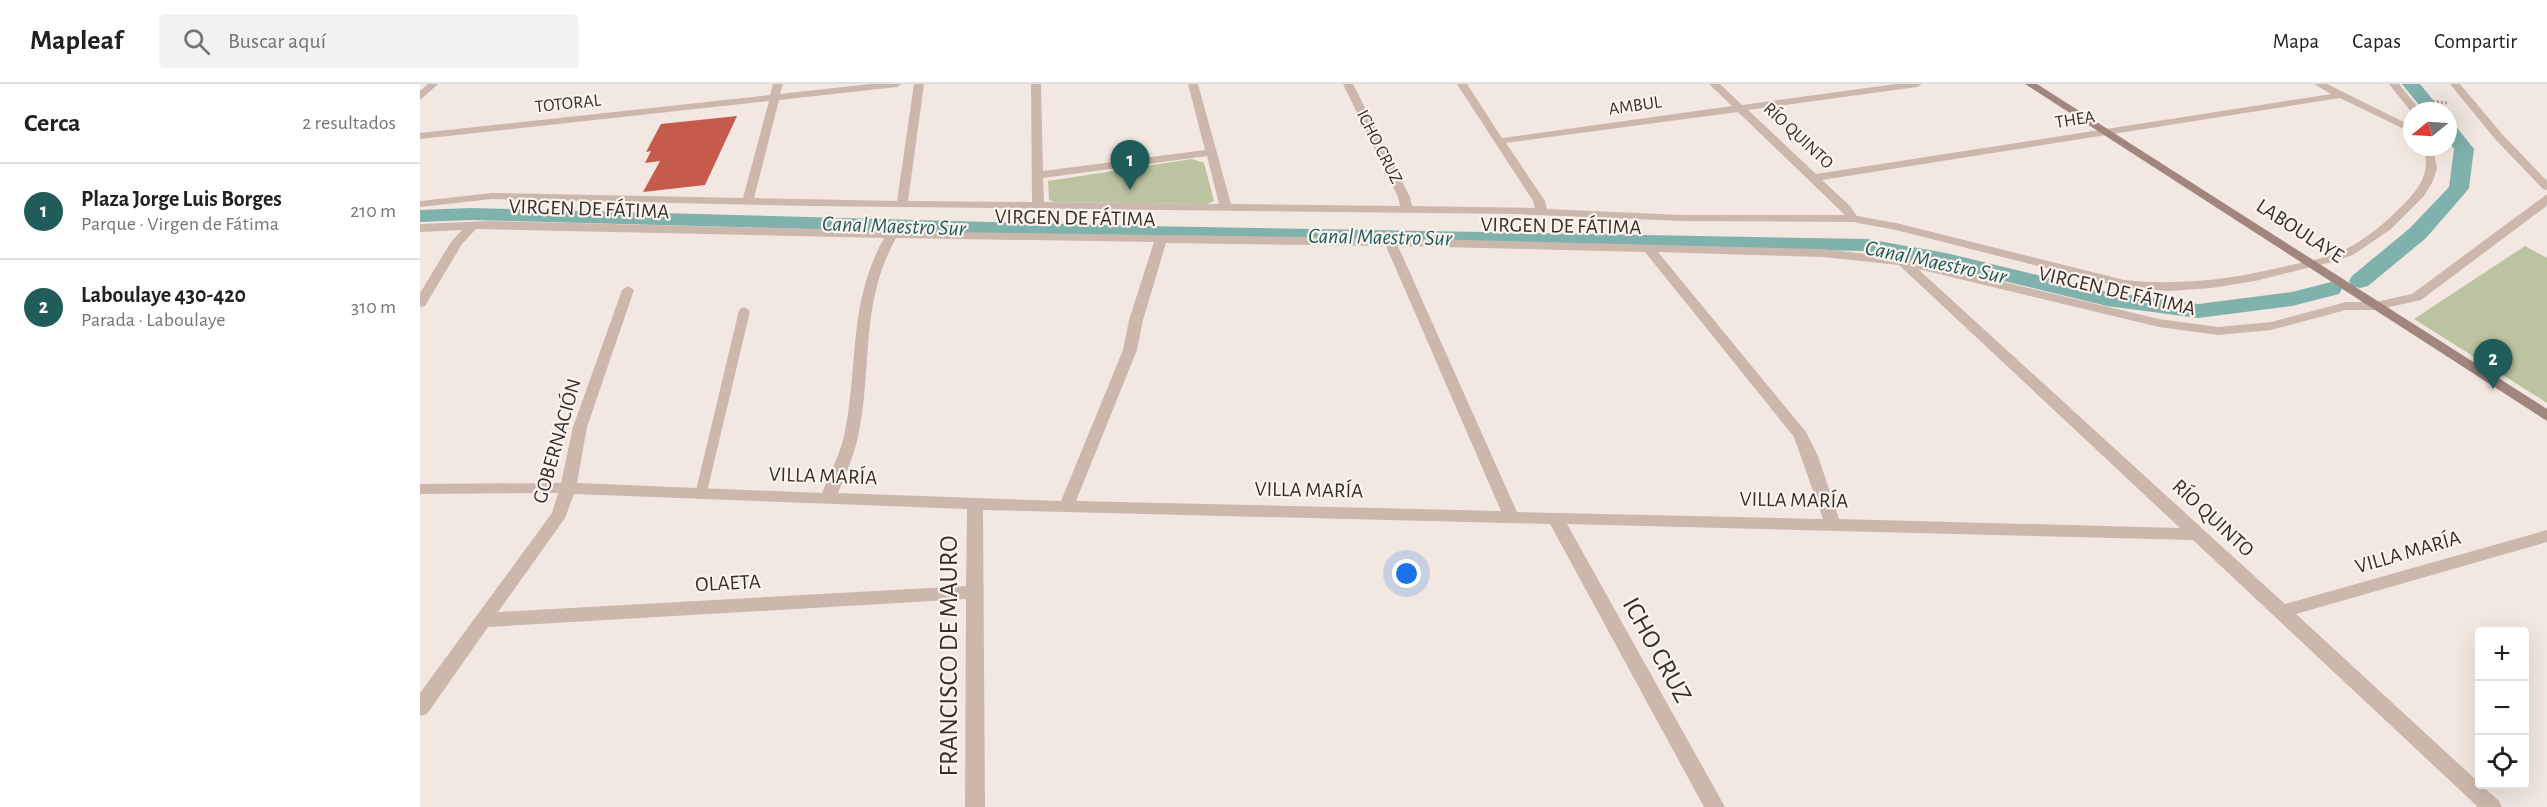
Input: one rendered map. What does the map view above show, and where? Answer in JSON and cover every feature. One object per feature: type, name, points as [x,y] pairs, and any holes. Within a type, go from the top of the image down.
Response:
[{"type":"main road","name":"LABOULAYE","points":[[2030,84],[2547,416]]},
{"type":"street","points":[[420,97],[433,84]]},
{"type":"street","points":[[748,201],[778,84]]},
{"type":"street","name":"TOTORAL","points":[[420,136],[897,84]]},
{"type":"street","points":[[902,204],[919,84]]},
{"type":"street","points":[[1036,84],[1038,205]]},
{"type":"street","points":[[1192,84],[1226,208]]},
{"type":"street","name":"ICHO CRUZ","points":[[1348,84],[1404,197],[1407,210]]},
{"type":"street","points":[[1462,84],[1539,201],[1542,213]]},
{"type":"street","name":"RÍO QUINTO","points":[[1714,84],[1846,208],[1853,219]]},
{"type":"street","name":"AMBUL","points":[[1500,141],[1917,84]]},
{"type":"street","points":[[2319,84],[2403,126]]},
{"type":"street","points":[[2394,84],[2409,102]]},
{"type":"street","points":[[2455,84],[2499,137],[2547,187]]},
{"type":"street","name":"THEA","points":[[1813,178],[2341,95]]},
{"type":"street","points":[[1038,175],[1211,152]]},
{"type":"street","name":"VIRGEN DE FÁTIMA","points":[[420,204],[492,196],[1407,210],[1683,218],[1853,219],[1887,225],[2141,287],[2227,284],[2338,257],[2355,249],[2405,211],[2421,192],[2434,168],[2432,156]]},
{"type":"street","name":"VIRGEN DE FÁTIMA","points":[[420,228],[473,225],[892,235],[1390,242],[1822,253],[1903,262],[2159,323],[2204,331],[2258,328],[2346,306],[2376,306],[2416,297],[2540,206],[2547,197]]},
{"type":"street","points":[[420,303],[457,242],[473,225]]},
{"type":"street","points":[[828,498],[851,436],[867,292],[879,255],[892,235]]},
{"type":"street","points":[[1066,507],[1130,350],[1136,320],[1161,239]]},
{"type":"street","points":[[1390,242],[1512,518]]},
{"type":"street","points":[[1648,248],[1801,435],[1832,524]]},
{"type":"street","name":"RÍO QUINTO","points":[[1903,262],[2493,807]]},
{"type":"street","name":"GOBERNACIÓN","points":[[420,708],[559,514],[568,488],[580,427],[628,290]]},
{"type":"street","name":"VILLA MARÍA","points":[[420,489],[568,488],[1066,507],[2196,534]]},
{"type":"street","name":"FRANCISCO DE MAURO","points":[[975,504],[975,807]]},
{"type":"street","name":"ICHO CRUZ","points":[[1555,518],[1715,807]]},
{"type":"street","name":"VILLA MARÍA","points":[[2281,612],[2547,536]]},
{"type":"street","name":"OLAETA","points":[[484,620],[974,592]]},
{"type":"lane","points":[[701,493],[744,313]]},
{"type":"path","points":[[2406,98],[2473,105]]},
{"type":"green space","points":[[1192,159],[1204,163],[1214,201],[1207,204],[1055,202],[1049,200],[1048,181]]},
{"type":"green space","points":[[2525,246],[2547,258],[2547,403],[2414,319]]},
{"type":"building","points":[[737,116],[705,185],[643,192],[660,161],[645,163],[651,151],[646,152],[661,124]]},
{"type":"waterway","name":"Canal Maestro Sur","points":[[2411,84],[2426,102]]},
{"type":"waterway","name":"Canal Maestro Sur","points":[[2360,281],[2418,233],[2459,188],[2464,149],[2457,140]]},
{"type":"waterway","name":"Canal Maestro Sur","points":[[420,216],[471,214],[1144,232],[1867,245],[1946,260],[2107,299],[2198,311],[2292,299],[2331,289]]},
{"type":"place","name":"Plaza Jorge Luis Borges","points":[[1130,190]]},
{"type":"place","name":"Laboulaye 430-420","points":[[2493,389]]}]
